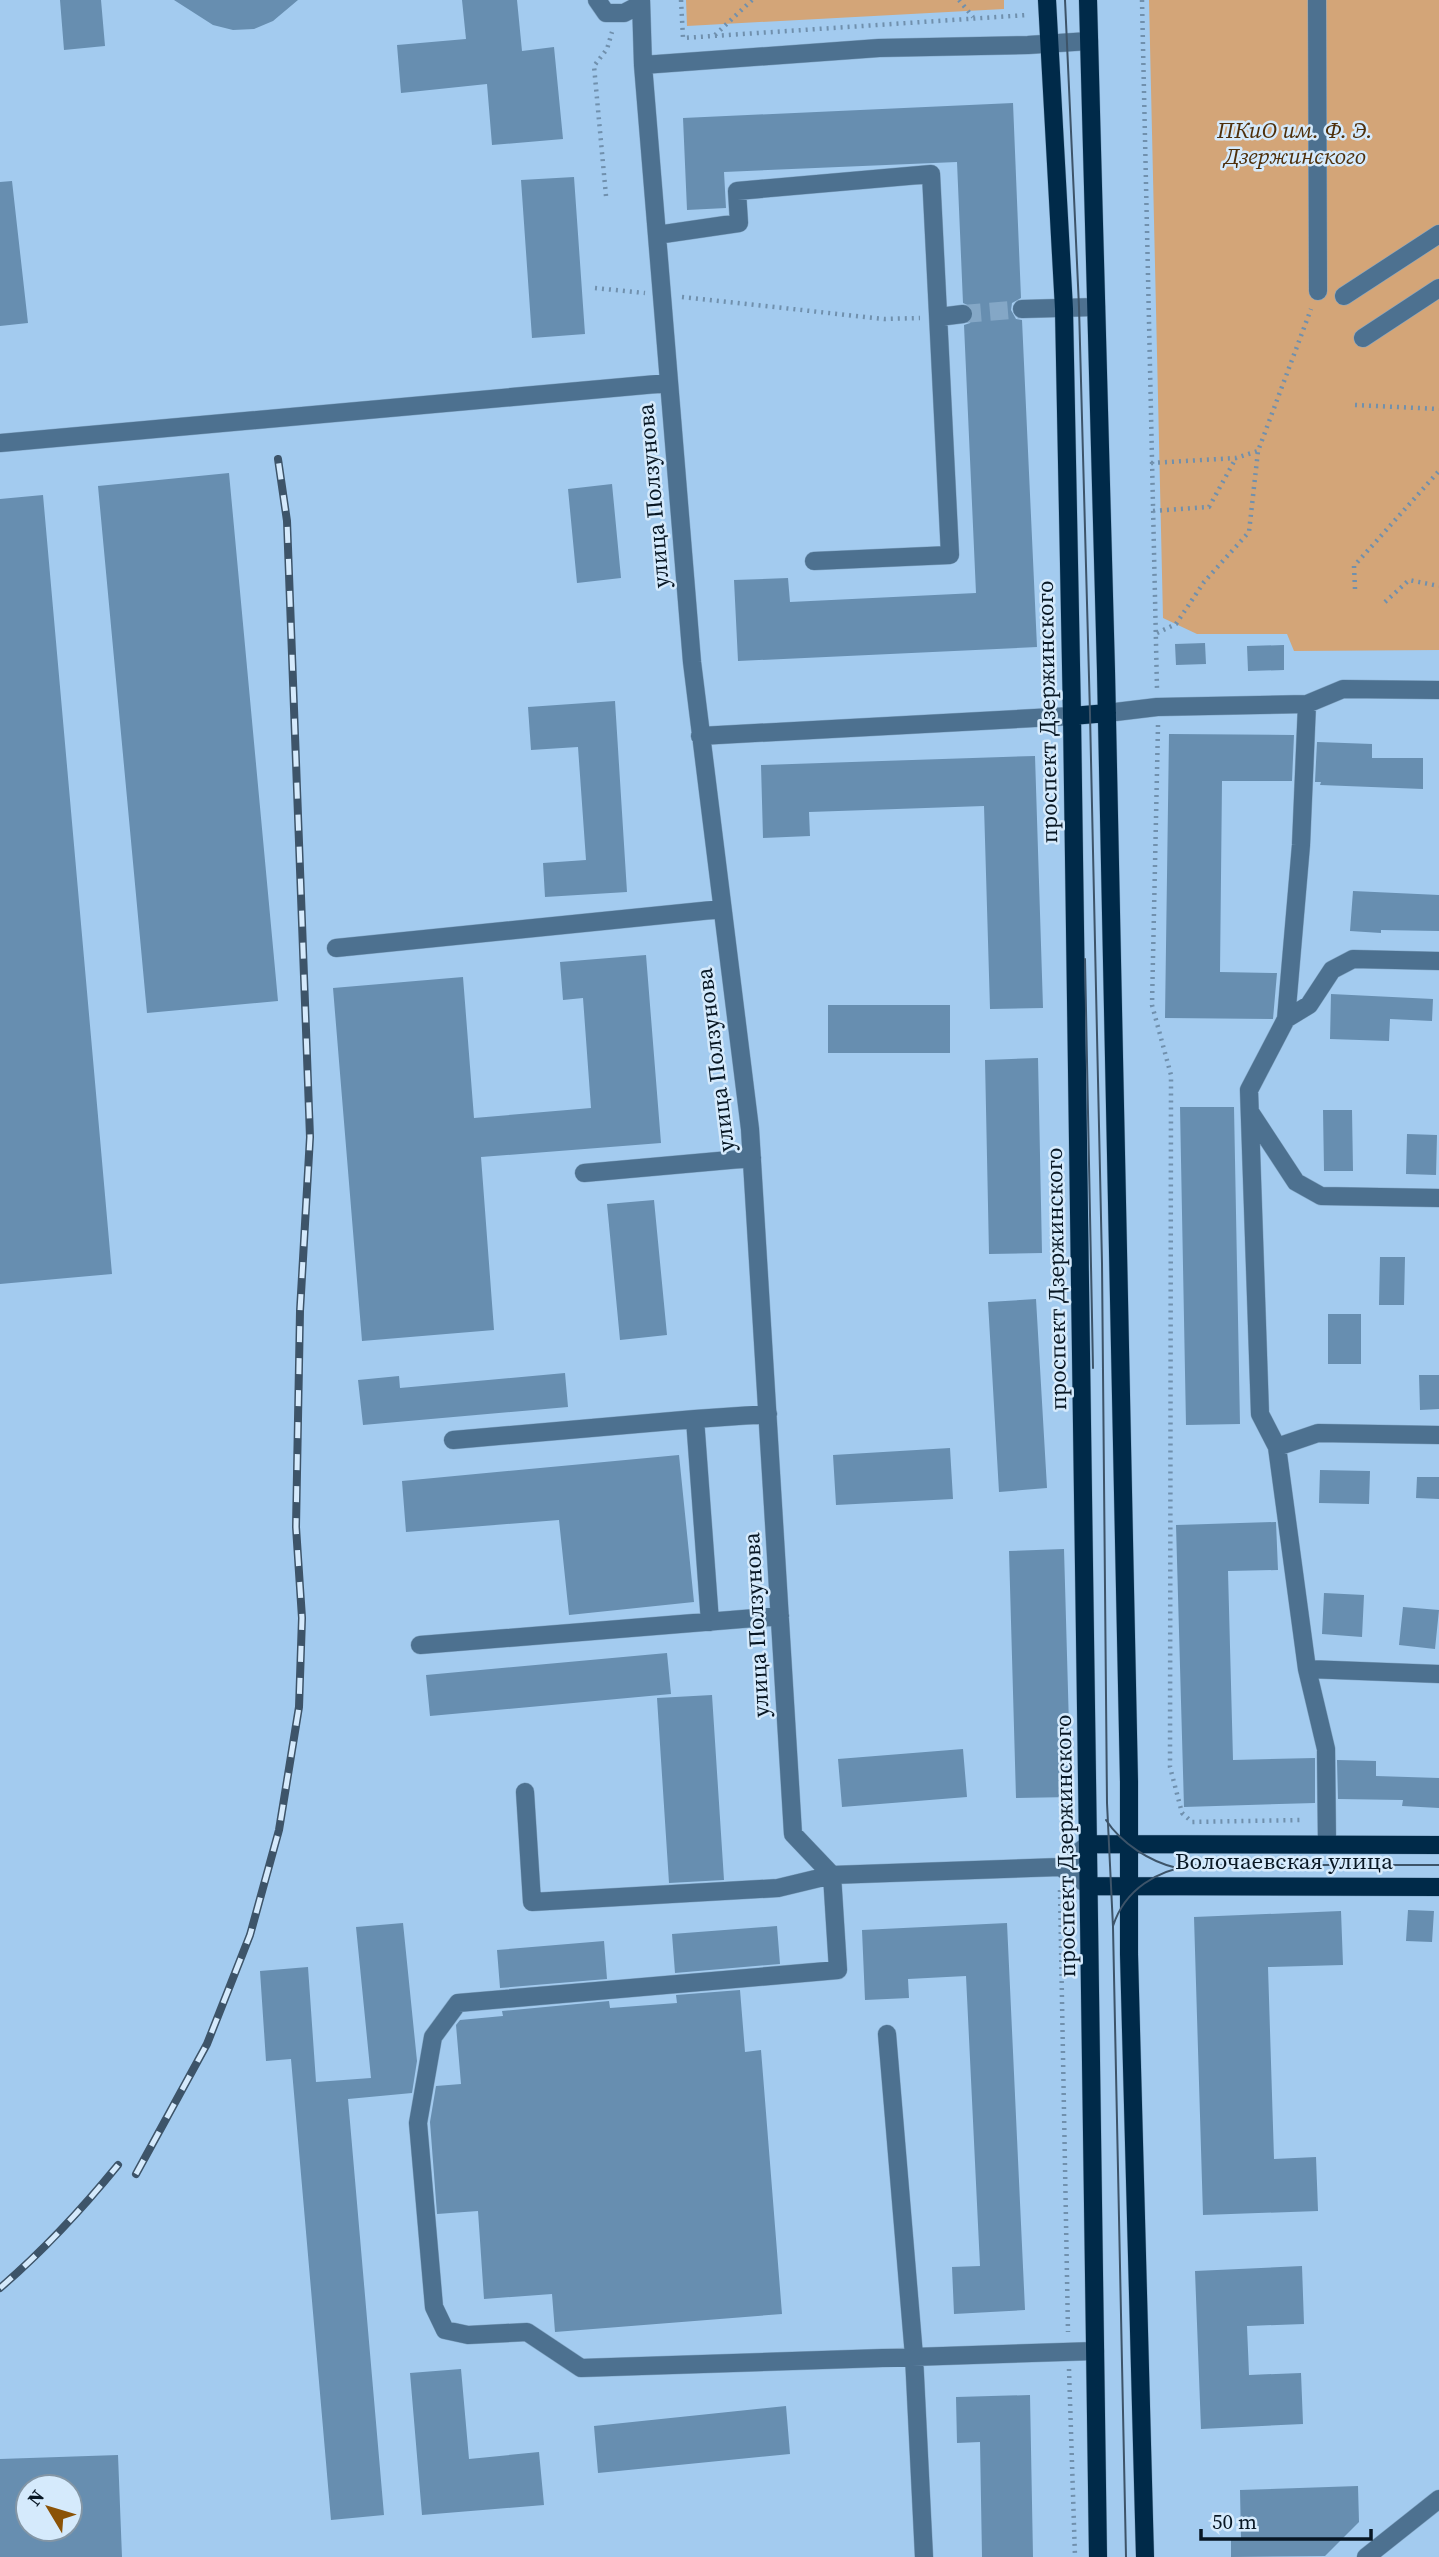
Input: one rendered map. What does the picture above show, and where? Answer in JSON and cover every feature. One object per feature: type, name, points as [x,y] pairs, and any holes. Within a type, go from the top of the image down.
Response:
[{"type":"main road","name":"проспект Дзержинского","points":[[1047,0],[1064,309],[1090,1886],[1098,2557]]},
{"type":"main road","points":[[1088,0],[1107,713],[1129,1954],[1145,2557]]},
{"type":"main road","points":[[1072,716],[1107,713]]},
{"type":"main road","name":"Волочаевская улица","points":[[1089,1844],[1439,1845]]},
{"type":"main road","name":"Волочаевская улица","points":[[1090,1886],[1439,1887]]},
{"type":"street","points":[[597,0],[606,13],[624,13],[641,2]]},
{"type":"street","points":[[1317,0],[1318,291]]},
{"type":"street","name":"улица Ползунова","points":[[641,2],[643,65],[691,662],[752,1158],[793,1834],[832,1875]]},
{"type":"street","points":[[643,65],[879,48],[1089,41]]},
{"type":"street","points":[[657,235],[739,223],[737,191],[931,174],[950,555],[814,561]]},
{"type":"street","points":[[1344,296],[1439,234]]},
{"type":"street","points":[[1363,338],[1439,288]]},
{"type":"street","points":[[1022,309],[1096,307]]},
{"type":"street","points":[[939,317],[963,314]]},
{"type":"street","points":[[0,443],[668,383]]},
{"type":"street","points":[[1107,713],[1157,707],[1307,704],[1343,689],[1439,690]]},
{"type":"street","points":[[1307,704],[1301,845],[1286,1019],[1249,1090],[1260,1414],[1277,1447],[1307,1669],[1326,1749],[1327,1844]]},
{"type":"street","points":[[700,736],[1072,716]]},
{"type":"street","points":[[336,948],[722,909]]},
{"type":"street","points":[[1286,1019],[1309,1005],[1332,970],[1353,959],[1439,961]]},
{"type":"street","points":[[1250,1112],[1296,1182],[1321,1196],[1439,1198]]},
{"type":"street","points":[[584,1173],[752,1158]]},
{"type":"street","points":[[453,1440],[768,1414]]},
{"type":"street","points":[[695,1419],[710,1622]]},
{"type":"street","points":[[1277,1447],[1318,1433],[1439,1435]]},
{"type":"street","points":[[420,1646],[780,1616]]},
{"type":"street","points":[[1307,1669],[1439,1674]]},
{"type":"street","points":[[525,1792],[533,1902],[778,1888],[832,1875],[1060,1867],[1090,1886]]},
{"type":"street","points":[[1060,1867],[1089,1844]]},
{"type":"street","points":[[832,1875],[838,1970],[458,2003],[433,2037],[418,2123],[435,2307],[445,2330],[468,2334],[527,2332],[581,2368],[1095,2350]]},
{"type":"street","points":[[887,2034],[914,2356],[925,2557]]},
{"type":"street","points":[[1366,2557],[1439,2499]]},
{"type":"path","points":[[681,0],[683,38],[1027,15]]},
{"type":"path","points":[[715,36],[752,0]]},
{"type":"path","points":[[959,0],[973,17]]},
{"type":"path","points":[[1142,0],[1157,634],[1158,750],[1152,1005],[1171,1075],[1170,1767],[1182,1813],[1192,1822],[1304,1820]]},
{"type":"path","points":[[606,196],[594,66],[607,49],[617,13]]},
{"type":"path","points":[[595,288],[884,319],[939,317]]},
{"type":"path","points":[[1157,634],[1176,624],[1204,582],[1249,532],[1258,451],[1318,291]]},
{"type":"path","points":[[1355,405],[1439,409]]},
{"type":"path","points":[[1151,463],[1236,458],[1258,451]]},
{"type":"path","points":[[1153,511],[1209,507],[1236,458]]},
{"type":"path","points":[[1355,589],[1354,566],[1439,471]]},
{"type":"path","points":[[1385,602],[1409,580],[1439,586]]},
{"type":"path","points":[[1064,1825],[1060,1867],[1075,2557]]},
{"type":"green space","points":[[686,0],[1004,0],[1004,9],[687,26]]},
{"type":"green space","name":"ПКиО им. Ф. Э. Дзержинского","points":[[1149,0],[1439,0],[1439,650],[1294,651],[1287,634],[1197,634],[1163,618]]},
{"type":"building","points":[[60,0],[101,0],[105,46],[64,50]]},
{"type":"building","points":[[174,0],[298,0],[273,21],[254,29],[233,30],[213,25]]},
{"type":"building","points":[[462,0],[517,0],[522,51],[554,47],[563,139],[492,145],[487,84],[401,93],[397,45],[466,39]]},
{"type":"building","points":[[1013,103],[1021,298],[1012,303],[1011,310],[1016,319],[1022,320],[1037,647],[738,661],[734,580],[788,578],[790,602],[976,593],[964,325],[970,323],[974,313],[972,307],[963,303],[957,162],[724,172],[726,208],[687,210],[683,118]]},
{"type":"building","points":[[574,177],[585,334],[532,338],[521,180]]},
{"type":"building","points":[[12,181],[28,323],[0,326],[0,182]]},
{"type":"building","points":[[229,473],[278,1001],[147,1013],[98,486]]},
{"type":"building","points":[[612,484],[621,578],[577,583],[568,489]]},
{"type":"building","points":[[43,495],[112,1274],[0,1284],[0,499]]},
{"type":"building","points":[[1205,643],[1206,664],[1176,665],[1175,644]]},
{"type":"building","points":[[1284,645],[1284,670],[1248,671],[1247,646]]},
{"type":"building","points":[[615,701],[627,892],[545,897],[543,863],[586,860],[578,747],[531,750],[528,707]]},
{"type":"building","points":[[1169,734],[1294,735],[1292,781],[1222,781],[1220,972],[1277,973],[1273,1019],[1165,1018]]},
{"type":"building","points":[[1317,742],[1372,744],[1372,758],[1423,758],[1423,789],[1320,785],[1321,782],[1315,782]]},
{"type":"building","points":[[1035,756],[1043,1008],[990,1009],[984,806],[809,812],[810,836],[763,838],[761,765]]},
{"type":"building","points":[[1353,891],[1439,895],[1439,931],[1350,931]]},
{"type":"building","points":[[646,955],[661,1143],[481,1157],[494,1330],[362,1341],[333,988],[463,977],[474,1118],[591,1108],[583,998],[563,1000],[560,962]]},
{"type":"building","points":[[1331,994],[1433,999],[1432,1021],[1390,1019],[1389,1041],[1330,1039]]},
{"type":"building","points":[[828,1005],[950,1005],[950,1053],[828,1053]]},
{"type":"building","points":[[1038,1058],[1042,1253],[989,1254],[985,1060]]},
{"type":"building","points":[[1180,1107],[1234,1107],[1240,1424],[1186,1425]]},
{"type":"building","points":[[1323,1110],[1352,1110],[1353,1171],[1324,1171]]},
{"type":"building","points":[[1407,1134],[1437,1135],[1436,1175],[1406,1174]]},
{"type":"building","points":[[654,1200],[667,1335],[620,1340],[607,1204]]},
{"type":"building","points":[[1380,1257],[1405,1257],[1404,1305],[1379,1305]]},
{"type":"building","points":[[1036,1299],[1047,1488],[999,1492],[988,1302]]},
{"type":"building","points":[[1328,1314],[1361,1314],[1361,1364],[1328,1364]]},
{"type":"building","points":[[565,1373],[568,1407],[363,1425],[358,1380],[399,1376],[400,1388]]},
{"type":"building","points":[[1419,1375],[1439,1375],[1439,1409],[1420,1410]]},
{"type":"building","points":[[950,1448],[953,1499],[836,1505],[833,1455]]},
{"type":"building","points":[[679,1455],[694,1602],[569,1615],[559,1520],[406,1532],[402,1481]]},
{"type":"building","points":[[1320,1470],[1370,1471],[1369,1504],[1319,1503]]},
{"type":"building","points":[[1417,1477],[1439,1477],[1439,1499],[1416,1498]]},
{"type":"building","points":[[1276,1522],[1278,1570],[1228,1571],[1233,1760],[1315,1758],[1315,1803],[1184,1807],[1176,1525]]},
{"type":"building","points":[[1064,1549],[1071,1797],[1016,1798],[1009,1551]]},
{"type":"building","points":[[1324,1593],[1364,1595],[1362,1637],[1322,1634]]},
{"type":"building","points":[[1403,1607],[1439,1610],[1435,1649],[1399,1645]]},
{"type":"building","points":[[667,1653],[671,1694],[430,1716],[426,1675]]},
{"type":"building","points":[[712,1695],[724,1880],[669,1883],[657,1698]]},
{"type":"building","points":[[963,1749],[967,1797],[842,1807],[838,1759]]},
{"type":"building","points":[[1337,1760],[1376,1761],[1376,1776],[1439,1778],[1439,1808],[1402,1806],[1403,1800],[1338,1799]]},
{"type":"building","points":[[1408,1910],[1434,1911],[1432,1942],[1406,1941]]},
{"type":"building","points":[[1341,1911],[1343,1965],[1268,1967],[1274,2159],[1316,2157],[1318,2211],[1203,2215],[1194,1917]]},
{"type":"building","points":[[403,1923],[417,2061],[412,2093],[348,2099],[384,2515],[331,2520],[291,2059],[266,2061],[260,1971],[308,1967],[316,2082],[371,2078],[356,1927]]},
{"type":"building","points":[[1007,1923],[1025,2310],[954,2314],[952,2267],[980,2266],[966,1976],[908,1979],[909,1998],[865,2000],[862,1930]]},
{"type":"building","points":[[777,1926],[780,1964],[675,1973],[672,1934]]},
{"type":"building","points":[[604,1941],[607,1979],[500,1988],[497,1950]]},
{"type":"building","points":[[740,1990],[745,2052],[761,2050],[782,2314],[555,2332],[552,2294],[484,2299],[478,2211],[437,2214],[430,2122],[436,2086],[461,2084],[456,2025],[460,2020],[503,2016],[502,2011],[609,2001],[610,2008],[677,2003],[676,1995]]},
{"type":"building","points":[[1302,2266],[1304,2324],[1247,2326],[1249,2375],[1301,2373],[1303,2424],[1201,2429],[1195,2271]]},
{"type":"building","points":[[461,2369],[469,2459],[539,2452],[544,2505],[422,2515],[410,2373]]},
{"type":"building","points":[[1030,2395],[1033,2557],[982,2557],[980,2442],[957,2443],[956,2397]]},
{"type":"building","points":[[786,2406],[790,2454],[598,2473],[594,2426]]},
{"type":"building","points":[[118,2455],[122,2557],[0,2557],[0,2459]]},
{"type":"building","points":[[1358,2486],[1359,2522],[1325,2556],[1231,2557],[1231,2540],[1241,2540],[1240,2490]]},
{"type":"tunnel","points":[[963,314],[1022,309]]},
{"type":"tram line","points":[[1065,0],[1079,307],[1090,714],[1102,1263],[1107,1803],[1113,1927],[1126,2557]]},
{"type":"tram line","points":[[1085,959],[1093,1368]]},
{"type":"tram line","points":[[1106,1820],[1137,1850],[1177,1868]]},
{"type":"tram line","points":[[1113,1926],[1126,1902],[1144,1884],[1168,1871],[1195,1865],[1439,1865]]},
{"type":"railway","points":[[136,2174],[207,2044],[250,1935],[279,1830],[299,1707],[302,1618],[296,1527],[300,1311],[310,1137],[287,521],[278,459]]},
{"type":"railway","points":[[0,2288],[62,2229],[118,2165]]}]
